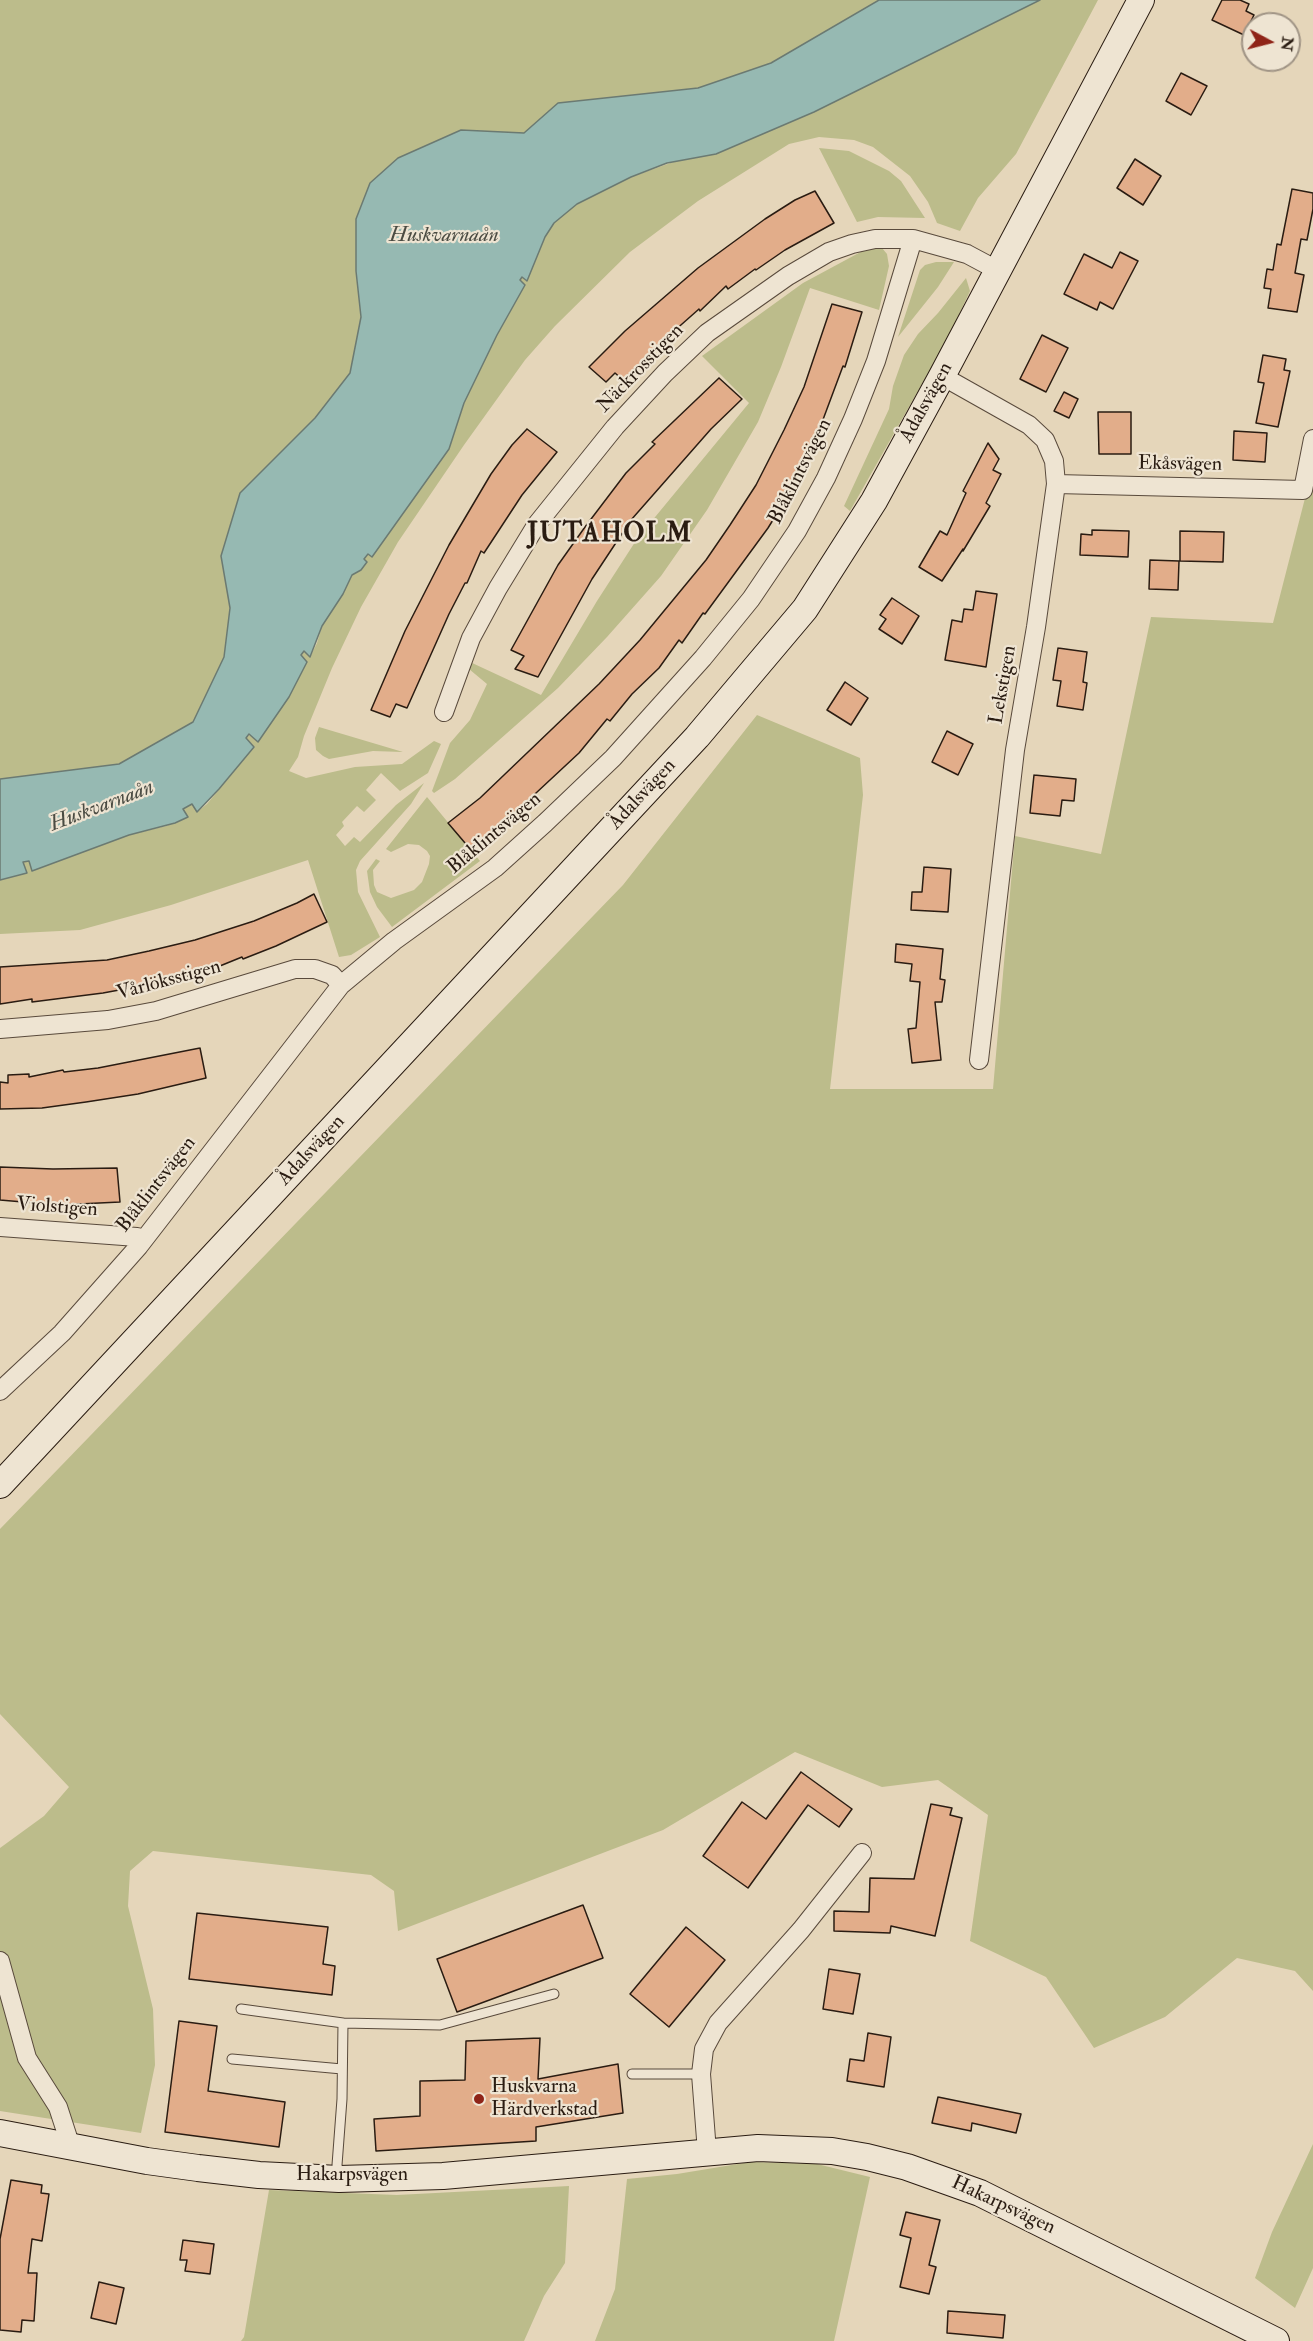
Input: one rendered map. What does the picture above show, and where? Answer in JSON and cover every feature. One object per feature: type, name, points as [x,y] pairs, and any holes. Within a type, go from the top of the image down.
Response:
[{"type":"main road","name":"Ådalsvägen","points":[[0,1485],[689,745],[805,609],[843,551],[942,376],[1141,0]]},
{"type":"main road","name":"Hakarpsvägen","points":[[0,2133],[198,2168],[259,2175],[339,2179],[443,2176],[758,2148],[832,2151],[907,2167],[988,2197],[1276,2341]]},
{"type":"street","name":"Näckrosstigen","points":[[444,712],[471,638],[537,524],[608,435],[665,373],[707,333],[815,260],[852,244],[875,239],[913,239],[967,254],[997,270]]},
{"type":"street","name":"Blåklintsvägen","points":[[0,1391],[62,1333],[139,1246],[341,985],[394,941],[495,868],[545,823],[613,758],[703,658],[752,599],[797,531],[826,478],[853,419],[876,361],[913,239]]},
{"type":"street","name":"Lekstigen","points":[[942,376],[1029,425],[1046,440],[1054,461],[1056,484],[1036,627],[1015,750],[979,1060]]},
{"type":"street","name":"Ekåsvägen","points":[[1056,484],[1303,490],[1313,439]]},
{"type":"street","name":"Vårlöksstigen","points":[[0,1029],[108,1020],[156,1011],[295,969],[315,969],[332,975],[341,985]]},
{"type":"street","name":"Violstigen","points":[[0,1227],[137,1237],[139,1246]]},
{"type":"street","points":[[707,2152],[700,2074],[704,2049],[718,2023],[801,1930],[862,1853]]},
{"type":"street","points":[[0,1960],[27,2058],[58,2107],[71,2147]]},
{"type":"lane","points":[[241,2009],[343,2023],[440,2025],[554,1994]]},
{"type":"lane","points":[[339,2179],[337,2165],[343,2023]]},
{"type":"lane","points":[[232,2060],[342,2069]]},
{"type":"lane","points":[[632,2074],[700,2074]]},
{"type":"green space","points":[[0,0],[879,0],[771,63],[698,88],[559,103],[524,133],[461,130],[356,271],[361,317],[350,373],[315,418],[221,556],[230,608],[224,657],[193,722],[119,764],[0,779]]},
{"type":"green space","points":[[1040,0],[1098,0],[1016,154],[978,198],[960,231],[937,223],[928,202],[910,176],[873,147],[854,140],[819,137],[789,144],[698,201],[630,252],[555,326],[525,360],[464,445],[398,542],[361,607],[332,668],[304,736],[298,757],[289,771],[306,778],[355,767],[402,764],[434,741],[441,744],[428,773],[400,791],[381,773],[366,790],[376,800],[364,812],[357,806],[342,822],[344,826],[336,835],[345,846],[354,837],[360,842],[396,805],[424,783],[411,804],[360,861],[356,870],[358,892],[380,937],[351,955],[339,957],[308,860],[171,905],[80,930],[0,934],[0,880],[26,873],[23,862],[29,861],[32,871],[129,835],[166,826],[188,817],[183,809],[192,804],[197,812],[207,804],[254,747],[246,738],[278,713],[289,697],[307,662],[301,655],[304,650],[310,657],[322,626],[343,594],[352,575],[367,563],[364,559],[369,553],[372,556],[449,449],[464,403],[497,335],[525,285],[519,280],[522,277],[526,281],[545,237],[554,223],[577,204],[631,177],[814,112]]},
{"type":"green space","points":[[819,148],[849,151],[889,171],[901,181],[925,218],[878,217],[857,222]]},
{"type":"green space","points":[[868,248],[882,248],[887,254],[889,266],[879,310],[810,288],[758,422],[707,510],[661,576],[558,688],[455,779],[434,793],[432,791],[450,743],[470,720],[487,684],[469,669],[470,662],[541,695],[637,539],[749,403],[702,356],[803,283]]},
{"type":"green space","points":[[936,262],[954,262],[938,287],[898,337],[920,270],[925,265]]},
{"type":"green space","points":[[966,278],[970,291],[948,338],[850,511],[844,506],[889,409],[893,386],[904,355],[918,334]]},
{"type":"green space","points":[[1313,467],[1313,1991],[1295,1971],[1237,1958],[1165,2017],[1094,2048],[1046,1977],[970,1941],[988,1815],[938,1780],[882,1787],[795,1752],[663,1830],[398,1931],[394,1891],[371,1875],[153,1851],[130,1871],[128,1906],[153,2009],[155,2065],[141,2133],[0,2111],[0,1848],[44,1816],[69,1787],[0,1714],[0,1529],[623,885],[757,715],[860,758],[863,795],[830,1089],[993,1089],[1015,836],[1101,854],[1151,617],[1273,623]]},
{"type":"green space","points":[[319,727],[403,752],[373,751],[329,759],[316,750],[315,738]]},
{"type":"green space","points":[[427,797],[480,861],[392,927],[377,907],[370,892],[367,871],[376,859],[380,861],[373,870],[374,885],[377,892],[391,898],[414,890],[422,882],[429,864],[430,856],[427,851],[419,845],[408,844],[391,852],[386,849]]},
{"type":"green space","points":[[1313,2144],[1313,2268],[1295,2308],[1255,2278],[1272,2232]]},
{"type":"green space","points":[[750,2162],[817,2164],[870,2177],[834,2341],[595,2341],[615,2289],[627,2179],[677,2174]]},
{"type":"green space","points":[[569,2186],[565,2263],[544,2296],[524,2341],[241,2341],[244,2337],[269,2190],[397,2195]]},
{"type":"water","name":"Huskvarnaån","points":[[879,0],[1040,0],[814,112],[716,154],[667,163],[631,177],[577,204],[554,223],[545,237],[527,281],[522,277],[520,280],[525,285],[497,335],[464,403],[449,449],[372,557],[368,554],[364,559],[367,562],[361,570],[352,575],[343,594],[322,626],[310,657],[304,651],[301,655],[307,662],[289,697],[258,742],[249,734],[246,738],[254,747],[219,789],[197,812],[192,804],[183,809],[188,817],[175,823],[129,835],[32,871],[29,861],[23,862],[27,873],[0,880],[0,779],[119,764],[193,722],[224,657],[230,608],[221,556],[240,493],[315,418],[350,373],[361,317],[356,271],[356,219],[370,183],[398,158],[461,130],[524,133],[558,103],[698,88],[771,63]]},
{"type":"building","points":[[1222,0],[1240,0],[1249,4],[1246,11],[1248,12],[1241,12],[1241,34],[1212,20]]},
{"type":"building","points":[[1181,73],[1207,86],[1191,115],[1166,101]]},
{"type":"building","points":[[1135,159],[1161,176],[1143,205],[1117,188]]},
{"type":"building","points":[[1292,189],[1313,193],[1313,209],[1307,240],[1301,239],[1295,273],[1304,275],[1297,312],[1268,308],[1271,289],[1264,288],[1267,269],[1273,270],[1277,244],[1281,245]]},
{"type":"building","points":[[815,191],[834,223],[785,250],[728,289],[726,286],[623,380],[615,373],[606,382],[589,367],[625,331],[698,268],[765,219],[795,200]]},
{"type":"building","points":[[1120,252],[1138,261],[1113,309],[1100,302],[1097,310],[1064,294],[1084,254],[1112,268]]},
{"type":"building","points":[[832,304],[862,312],[845,367],[843,366],[818,433],[803,465],[801,464],[789,494],[768,528],[705,614],[703,613],[682,643],[679,640],[659,668],[632,694],[610,721],[607,719],[579,753],[471,850],[448,823],[480,798],[599,684],[640,640],[706,560],[730,525],[756,485],[804,387]]},
{"type":"building","points":[[1042,335],[1068,348],[1046,392],[1020,379]]},
{"type":"building","points":[[1263,355],[1286,359],[1284,370],[1290,371],[1278,427],[1256,423],[1264,383],[1258,382]]},
{"type":"building","points":[[719,378],[742,399],[711,429],[631,520],[592,579],[538,677],[515,669],[524,656],[511,650],[558,565],[626,473],[655,444],[652,442]]},
{"type":"building","points":[[1064,392],[1078,399],[1069,418],[1054,411]]},
{"type":"building","points":[[1098,412],[1131,412],[1131,454],[1099,454]]},
{"type":"building","points":[[527,429],[557,452],[522,495],[484,553],[481,551],[467,583],[449,614],[407,708],[396,704],[390,717],[371,710],[405,631],[449,545],[491,474]]},
{"type":"building","points":[[1234,431],[1267,433],[1265,462],[1233,460]]},
{"type":"building","points":[[988,443],[999,459],[993,470],[1001,474],[986,503],[990,506],[942,581],[919,567],[940,531],[947,535],[966,493],[963,491]]},
{"type":"building","points":[[1092,530],[1129,531],[1128,557],[1080,555],[1081,534],[1092,535]]},
{"type":"building","points":[[1180,531],[1224,532],[1223,562],[1180,561]]},
{"type":"building","points":[[1150,560],[1179,561],[1178,590],[1149,589]]},
{"type":"building","points":[[976,591],[997,594],[986,667],[945,660],[952,620],[962,622],[964,609],[973,610]]},
{"type":"building","points":[[892,598],[919,616],[902,644],[879,629],[886,619],[880,615]]},
{"type":"building","points":[[1058,648],[1087,652],[1083,682],[1087,683],[1083,710],[1057,706],[1061,681],[1053,680]]},
{"type":"building","points":[[845,682],[868,698],[851,725],[827,710]]},
{"type":"building","points":[[947,731],[973,744],[958,775],[932,762]]},
{"type":"building","points":[[1034,775],[1076,779],[1074,801],[1062,800],[1060,816],[1030,813]]},
{"type":"building","points":[[924,867],[951,869],[948,912],[911,910],[912,892],[922,892]]},
{"type":"building","points":[[314,894],[327,922],[243,959],[242,957],[210,970],[173,980],[103,993],[0,1004],[0,967],[107,960],[149,951],[195,940],[254,921]]},
{"type":"building","points":[[896,944],[943,949],[940,979],[945,980],[942,1002],[935,1002],[941,1060],[912,1063],[908,1029],[916,1028],[920,982],[910,981],[912,964],[895,962]]},
{"type":"building","points":[[200,1048],[206,1078],[138,1094],[86,1102],[42,1108],[0,1109],[0,1082],[8,1083],[8,1075],[29,1074],[29,1077],[63,1070],[64,1072],[98,1068]]},
{"type":"building","points":[[0,1167],[117,1168],[120,1202],[58,1205],[0,1200]]},
{"type":"building","points":[[801,1772],[852,1809],[839,1827],[808,1805],[748,1888],[703,1856],[742,1802],[766,1819]]},
{"type":"building","points":[[931,1804],[952,1808],[950,1815],[962,1818],[935,1936],[891,1926],[890,1933],[834,1931],[834,1911],[869,1912],[870,1878],[914,1879]]},
{"type":"building","points":[[583,1905],[603,1958],[457,2012],[437,1959]]},
{"type":"building","points":[[197,1913],[328,1927],[323,1964],[335,1966],[332,1995],[189,1979]]},
{"type":"building","points":[[686,1927],[725,1960],[669,2027],[630,1994]]},
{"type":"building","points":[[829,1969],[860,1974],[853,2014],[823,2009]]},
{"type":"building","points":[[179,2021],[217,2026],[208,2091],[285,2102],[279,2147],[165,2132]]},
{"type":"building","points":[[868,2033],[891,2037],[884,2087],[847,2081],[850,2059],[864,2061]]},
{"type":"building","name":"Huskvarna Härdverkstad","points":[[540,2038],[538,2079],[618,2064],[623,2113],[536,2127],[536,2141],[376,2151],[374,2119],[420,2116],[420,2081],[465,2080],[466,2041]]},
{"type":"building","points":[[938,2097],[1021,2114],[1016,2133],[972,2123],[971,2131],[932,2123]]},
{"type":"building","points":[[11,2180],[42,2185],[41,2193],[49,2194],[42,2241],[32,2239],[28,2273],[37,2273],[34,2321],[22,2320],[21,2332],[0,2330],[0,2239]]},
{"type":"building","points":[[906,2212],[940,2220],[929,2265],[936,2267],[929,2294],[900,2287],[911,2238],[900,2235]]},
{"type":"building","points":[[183,2240],[214,2244],[210,2274],[185,2271],[187,2260],[180,2260]]},
{"type":"building","points":[[99,2282],[124,2288],[116,2324],[91,2318]]},
{"type":"building","points":[[948,2311],[1005,2315],[1003,2338],[947,2333]]},
{"type":"place","name":"Huskvarna Härdverkstad","points":[[479,2099]]},
{"type":"district","name":"JUTAHOLM","points":[[610,535]]}]
